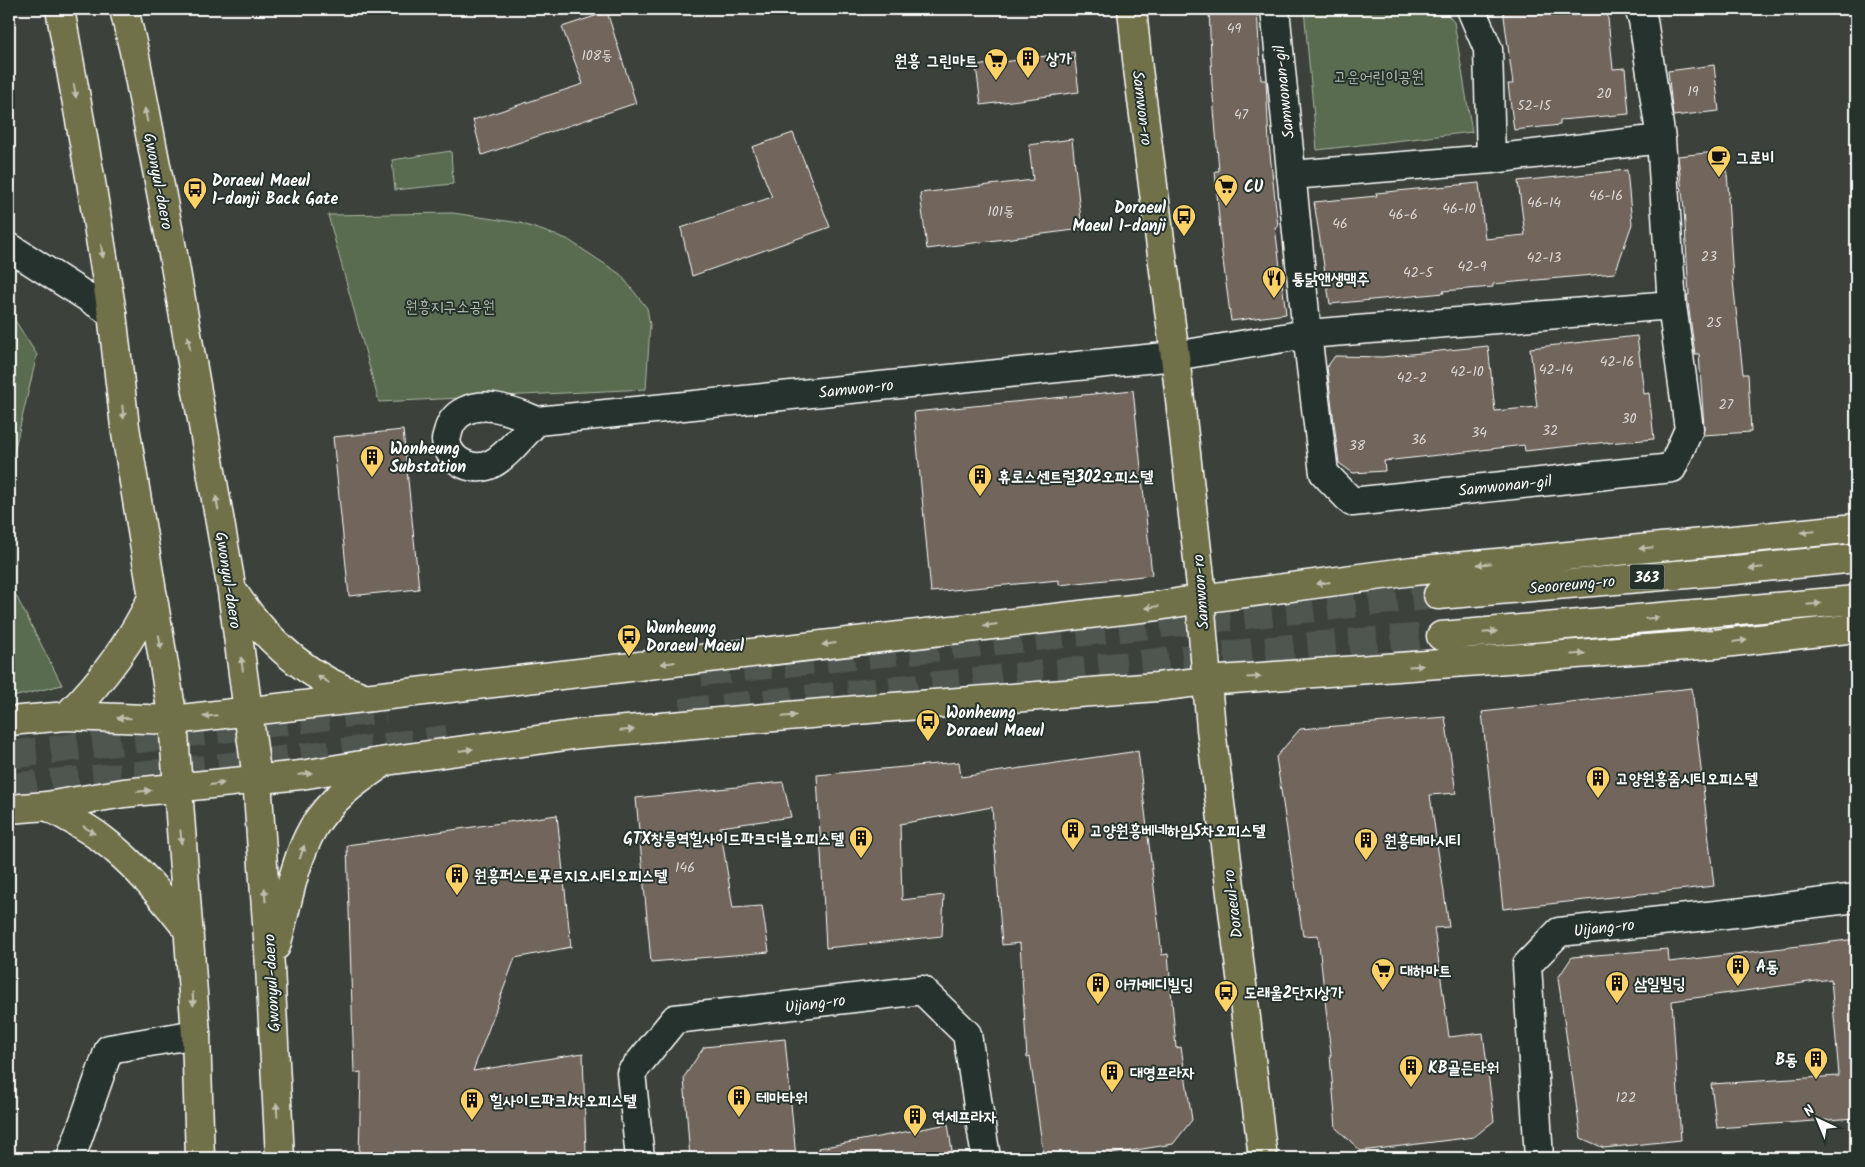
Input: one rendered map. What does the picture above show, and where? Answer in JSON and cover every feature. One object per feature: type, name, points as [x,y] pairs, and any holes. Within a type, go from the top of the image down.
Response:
[{"type":"main road","points":[[39,9],[69,61]]},
{"type":"main road","points":[[60,9],[112,313],[125,427],[173,720],[196,1034],[200,1158]]},
{"type":"main road","name":"Gwonyul-daero","points":[[124,9],[134,51],[173,254],[232,591],[257,779],[270,967],[280,1158]]},
{"type":"main road","points":[[134,51],[139,9]]},
{"type":"main road","name":"Samwon-ro","points":[[1132,9],[1201,586],[1200,599],[1204,650]]},
{"type":"main road","points":[[9,721],[68,716],[173,720],[1158,606],[1413,571],[1856,528]]},
{"type":"main road","name":"Seooreung-ro","points":[[1438,595],[1856,558]]},
{"type":"main road","points":[[232,591],[251,618],[302,665],[342,690],[368,698]]},
{"type":"main road","points":[[68,716],[94,689],[107,671],[143,617],[152,596]]},
{"type":"main road","points":[[1441,636],[1856,600]]},
{"type":"main road","points":[[9,809],[47,806],[124,793],[301,774],[580,734],[880,708],[1157,687],[1206,681],[1715,644],[1856,628]]},
{"type":"main road","name":"Doraeul-ro","points":[[1204,650],[1206,681],[1263,1158]]},
{"type":"main road","points":[[270,967],[297,868],[305,844],[314,827],[325,812],[348,788],[386,761]]},
{"type":"main road","points":[[47,806],[86,828],[122,855],[138,870],[189,931]]},
{"type":"street","name":"Samwonan-gil","points":[[1275,9],[1307,334],[1324,473],[1352,502],[1672,468],[1689,429],[1672,305],[1661,139],[1643,20],[1639,9]]},
{"type":"street","points":[[1471,9],[1488,49],[1491,158]]},
{"type":"street","points":[[1291,175],[1491,158],[1661,139]]},
{"type":"street","points":[[9,247],[112,313]]},
{"type":"street","points":[[1175,356],[1307,334],[1672,305]]},
{"type":"street","name":"Samwon-ro","points":[[537,421],[1175,356]]},
{"type":"street","name":"Uijang-ro","points":[[1539,1158],[1527,965],[1559,932],[1856,898]]},
{"type":"street","name":"Uijang-ro","points":[[640,1158],[631,1073],[675,1019],[922,990],[967,1034],[986,1158]]},
{"type":"street","points":[[71,1158],[109,1048],[196,1034]]},
{"type":"green space","name":"고운어린이공원","points":[[1304,9],[1443,9],[1454,22],[1472,132],[1317,150]]},
{"type":"green space","points":[[451,151],[453,184],[395,190],[392,160]]},
{"type":"green space","name":"원흥지구소공원","points":[[453,213],[520,223],[567,239],[620,274],[647,308],[650,325],[646,389],[379,402],[328,215]]},
{"type":"green space","points":[[9,311],[37,355],[9,473]]},
{"type":"green space","points":[[9,582],[62,685],[9,698]]},
{"type":"building","points":[[1209,9],[1257,9],[1261,80],[1266,80],[1269,144],[1278,227],[1275,227],[1286,314],[1231,321],[1222,253],[1215,171],[1219,171],[1212,84]]},
{"type":"building","points":[[1503,9],[1607,9],[1613,69],[1625,68],[1629,114],[1560,120],[1560,125],[1514,130],[1508,84],[1513,84]]},
{"type":"building","points":[[607,12],[636,103],[482,155],[473,120],[583,84],[562,27]]},
{"type":"building","name":"상가","points":[[1074,52],[1079,92],[981,105],[976,66]]},
{"type":"building","points":[[1714,65],[1719,111],[1673,116],[1668,71]]},
{"type":"building","points":[[793,133],[830,227],[692,276],[681,228],[772,197],[752,147]]},
{"type":"building","points":[[1072,139],[1082,229],[927,249],[920,193],[1033,180],[1029,145]]},
{"type":"building","points":[[1725,151],[1733,281],[1743,374],[1748,374],[1751,432],[1703,435],[1699,354],[1695,354],[1687,295],[1689,295],[1684,209],[1678,156]]},
{"type":"building","points":[[1627,170],[1632,224],[1615,273],[1493,284],[1493,287],[1330,304],[1314,202],[1377,196],[1376,193],[1479,183],[1485,239],[1525,235],[1518,181]]},
{"type":"building","points":[[1637,336],[1644,394],[1649,393],[1654,439],[1525,451],[1524,445],[1384,461],[1385,471],[1353,473],[1339,463],[1327,367],[1335,356],[1382,357],[1488,346],[1495,411],[1537,407],[1530,348]]},
{"type":"building","points":[[1133,390],[1152,575],[1059,585],[1059,580],[931,592],[914,412]]},
{"type":"building","name":"Wonheung Substation","points":[[403,430],[419,589],[349,596],[333,437]]},
{"type":"building","name":"고양원흥줌시티오피스텔","points":[[1692,688],[1714,886],[1503,909],[1482,712]]},
{"type":"building","points":[[1445,717],[1456,793],[1430,795],[1449,927],[1434,928],[1449,1037],[1483,1033],[1494,1121],[1474,1137],[1361,1151],[1336,1128],[1331,1055],[1318,935],[1303,936],[1276,757],[1300,729]]},
{"type":"building","points":[[1138,751],[1162,955],[1168,954],[1176,1048],[1181,1047],[1192,1120],[1173,1144],[1087,1158],[1051,1158],[1043,1152],[1030,1057],[1027,1058],[1020,943],[1002,945],[992,807],[900,824],[902,900],[944,895],[942,936],[826,948],[817,775],[959,762],[961,777]]},
{"type":"building","points":[[783,782],[791,817],[720,827],[733,908],[762,906],[769,952],[651,962],[636,798]]},
{"type":"building","name":"원흥퍼스트푸르지오시티오피스텔","points":[[557,815],[571,947],[515,958],[473,1071],[583,1053],[586,1153],[536,1158],[359,1158],[361,1072],[354,1073],[347,845]]},
{"type":"building","points":[[1856,939],[1856,1118],[1717,1128],[1711,1084],[1839,1076],[1831,979],[1672,1001],[1681,1140],[1604,1148],[1581,1138],[1558,978],[1572,957],[1668,949],[1669,962]]},
{"type":"building","name":"테마타워","points":[[785,1039],[796,1158],[690,1158],[684,1077],[704,1047]]},
{"type":"building","name":"연세프라자","points":[[948,1124],[953,1158],[820,1158],[819,1148]]},
{"type":"tunnel","points":[[701,672],[1438,595]]},
{"type":"tunnel","points":[[681,712],[1320,645],[1441,636]]},
{"type":"tunnel","points":[[9,755],[385,709]]},
{"type":"tunnel","points":[[9,787],[224,767],[447,739]]},
{"type":"place","name":"상가","points":[[1028,79]]},
{"type":"place","name":"원흥 그린마트","points":[[996,81]]},
{"type":"place","name":"그로비","points":[[1719,178]]},
{"type":"place","name":"CU","points":[[1226,207]]},
{"type":"place","name":"Doraeul Maeul 1-danji Back Gate","points":[[195,210]]},
{"type":"place","name":"Doraeul Maeul 1-danji","points":[[1184,237]]},
{"type":"place","name":"통닭앤생맥주","points":[[1274,299]]},
{"type":"place","name":"Wonheung Substation","points":[[372,478]]},
{"type":"place","name":"휴로스센트럴302오피스텔","points":[[980,497]]},
{"type":"place","name":"Wunheung Doraeul Maeul","points":[[629,657]]},
{"type":"place","name":"Wonheung Doraeul Maeul","points":[[928,742]]},
{"type":"place","name":"고양원흥줌시티오피스텔","points":[[1598,799]]},
{"type":"place","name":"고양원흥베네하임5차오피스텔","points":[[1073,851]]},
{"type":"place","name":"GTX창릉역힐사이드파크더블오피스텔","points":[[861,859]]},
{"type":"place","name":"원흥테마시티","points":[[1366,861]]},
{"type":"place","name":"원흥퍼스트푸르지오시티오피스텔","points":[[457,896]]},
{"type":"place","name":"A동","points":[[1738,987]]},
{"type":"place","name":"대하마트","points":[[1383,991]]},
{"type":"place","name":"삼일빌딩","points":[[1617,1004]]},
{"type":"place","name":"아카메디빌딩","points":[[1098,1005]]},
{"type":"place","name":"도래울2단지상가","points":[[1226,1013]]},
{"type":"place","name":"B동","points":[[1816,1080]]},
{"type":"place","name":"KB골든타워","points":[[1411,1088]]},
{"type":"place","name":"대영프라자","points":[[1112,1093]]},
{"type":"place","name":"테마타워","points":[[739,1118]]},
{"type":"place","name":"힐사이드파크1차오피스텔","points":[[472,1121]]},
{"type":"place","name":"연세프라자","points":[[915,1137]]}]
